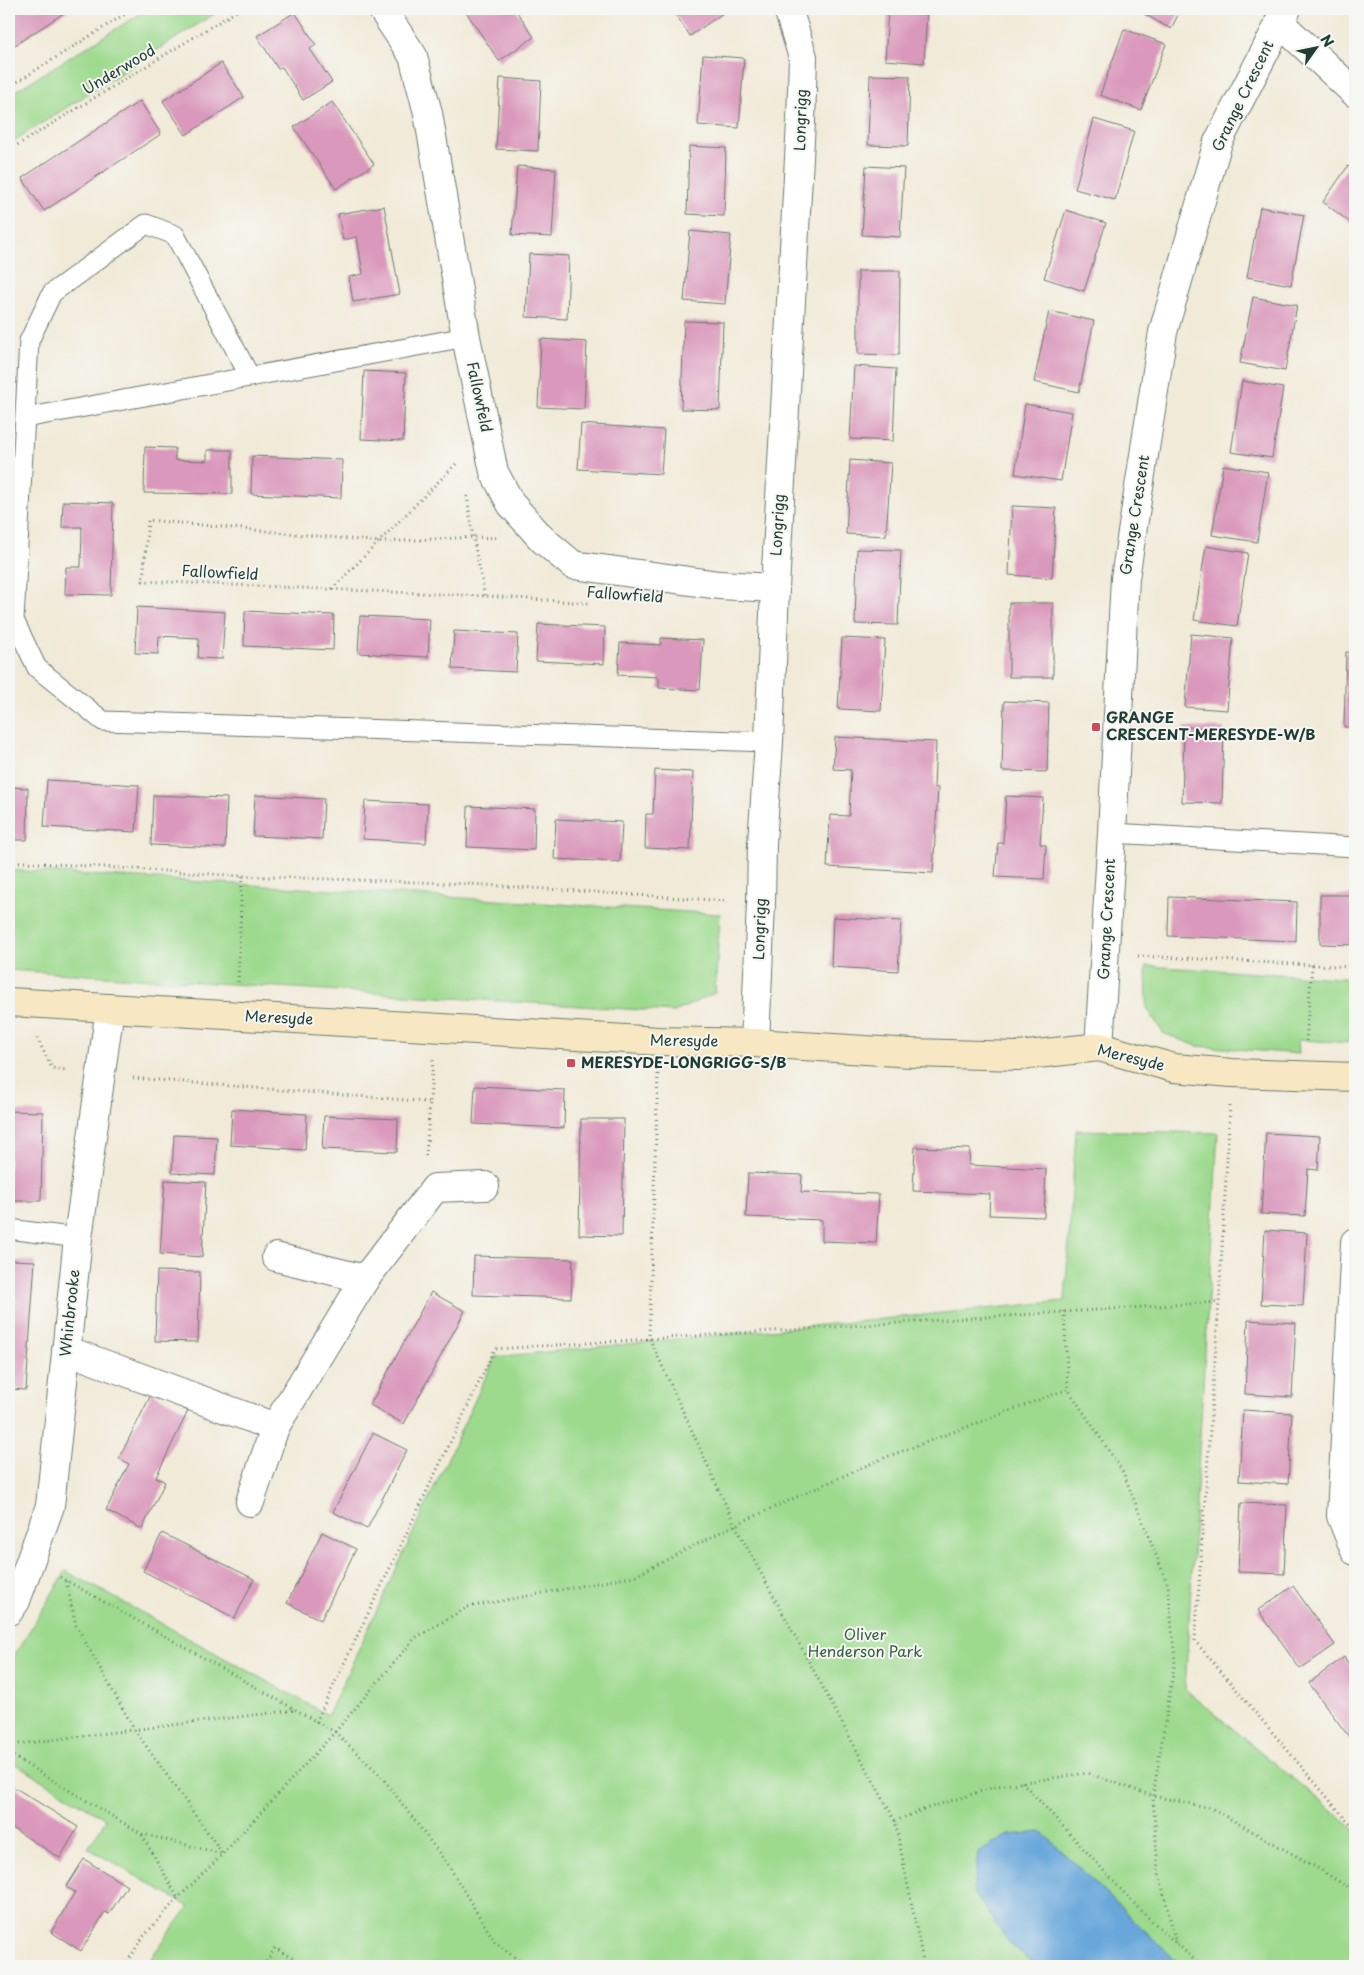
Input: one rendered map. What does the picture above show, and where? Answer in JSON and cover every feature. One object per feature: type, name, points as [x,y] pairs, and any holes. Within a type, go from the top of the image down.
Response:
[{"type":"street","name":"Fallowfeld","points":[[382,9],[413,56],[428,113],[466,337],[494,472],[511,504],[542,539],[573,565],[719,585],[775,588]]},
{"type":"street","name":"Longrigg","points":[[755,1043],[762,844],[801,132],[803,57],[788,9]]},
{"type":"street","points":[[1283,15],[1355,94]]},
{"type":"street","name":"Grange Crescent","points":[[1099,1047],[1125,578],[1163,332],[1218,142],[1283,15]]},
{"type":"street","name":"Meresyde","points":[[14,1002],[659,1041],[755,1043],[912,1053],[1019,1056],[1099,1047],[1174,1068],[1232,1073],[1355,1078]]},
{"type":"street","name":"Whinbrooke","points":[[9,1611],[16,1600],[50,1506],[78,1238],[110,1008]]},
{"type":"street","points":[[250,1502],[274,1427],[365,1279],[435,1188],[485,1186]]},
{"type":"street","points":[[1355,1242],[1341,1516],[1355,1551]]},
{"type":"street","points":[[276,1258],[365,1279]]},
{"type":"street","points":[[66,1350],[274,1427]]},
{"type":"lane","points":[[250,376],[175,235],[146,224],[52,293],[29,341],[14,620],[37,668],[103,721],[769,742]]},
{"type":"lane","points":[[25,418],[466,337]]},
{"type":"lane","points":[[1112,833],[1355,847]]},
{"type":"lane","points":[[9,1229],[78,1238]]},
{"type":"path","points":[[9,87],[133,9]]},
{"type":"path","name":"Underwood","points":[[9,150],[240,9]]},
{"type":"path","points":[[332,590],[463,457]]},
{"type":"path","name":"Fallowfield","points":[[542,539],[473,537],[380,542],[148,520],[143,581],[486,596],[593,604]]},
{"type":"path","points":[[9,861],[242,876],[471,884],[761,903]]},
{"type":"path","points":[[237,1015],[242,876]]},
{"type":"path","points":[[1105,954],[1355,967]]},
{"type":"path","points":[[1304,1076],[1312,965]]},
{"type":"path","points":[[14,1002],[52,1068],[100,1076],[430,1102]]},
{"type":"path","points":[[435,1027],[426,1158],[435,1188]]},
{"type":"path","points":[[659,1041],[649,1338],[735,1525],[895,1822],[924,1966]]},
{"type":"path","points":[[1232,1073],[1219,1302],[1195,1641],[1355,1830]]},
{"type":"path","points":[[316,1722],[495,1348],[1219,1302]]},
{"type":"path","points":[[1064,1312],[1068,1389],[1124,1472],[1168,1585],[1175,1661],[1153,1796],[1158,1870],[1176,1943]]},
{"type":"path","points":[[125,1966],[143,1937],[178,1898],[223,1854],[335,1732],[415,1638],[468,1607],[635,1576],[735,1525],[881,1459],[1068,1389]]},
{"type":"path","points":[[31,1560],[335,1732],[382,1777],[448,1865],[495,1942],[526,1966]]},
{"type":"path","points":[[66,1580],[76,1624],[134,1729],[223,1854]]},
{"type":"path","points":[[9,1744],[296,1710]]},
{"type":"path","points":[[9,1754],[142,1834],[223,1854]]},
{"type":"path","points":[[895,1822],[922,1810],[998,1786],[1087,1773],[1153,1796],[1211,1808],[1321,1870],[1355,1892]]},
{"type":"path","points":[[1022,1782],[1141,1911],[1201,1966]]},
{"type":"path","points":[[142,1834],[178,1898]]},
{"type":"path","points":[[264,1966],[275,1948],[306,1966]]},
{"type":"green space","points":[[148,9],[222,9],[9,144],[9,95]]},
{"type":"green space","points":[[9,870],[720,914],[715,993],[674,1012],[9,970]]},
{"type":"green space","points":[[1146,966],[1355,979],[1355,1043],[1298,1040],[1299,1054],[1197,1046],[1163,1033],[1147,1008]]},
{"type":"green space","name":"Oliver Henderson Park","points":[[1076,1130],[1218,1133],[1185,1689],[1355,1830],[1355,1966],[147,1966],[155,1952],[189,1907],[88,1848],[106,1819],[9,1760],[9,1664],[66,1571],[328,1715],[495,1357],[1065,1301]]},
{"type":"water","points":[[1042,1832],[1182,1966],[1036,1966],[1009,1943],[973,1891],[978,1853],[1008,1835]]},
{"type":"building","points":[[9,9],[70,9],[9,49]]},
{"type":"building","points":[[464,9],[515,9],[534,37],[499,61]]},
{"type":"building","points":[[672,9],[720,9],[723,13],[690,36]]},
{"type":"building","points":[[888,9],[927,9],[924,63],[885,60]]},
{"type":"building","points":[[1135,9],[1181,9],[1171,29]]},
{"type":"building","points":[[295,12],[316,45],[310,49],[332,82],[303,100],[282,67],[278,69],[257,36]]},
{"type":"building","points":[[1124,29],[1166,44],[1141,110],[1100,95]]},
{"type":"building","points":[[703,55],[744,58],[739,128],[698,125]]},
{"type":"building","points":[[221,63],[244,97],[186,135],[163,101]]},
{"type":"building","points":[[870,75],[910,76],[908,146],[868,145]]},
{"type":"building","points":[[500,78],[541,81],[538,151],[496,149]]},
{"type":"building","points":[[140,101],[161,134],[44,211],[22,178]]},
{"type":"building","points":[[332,102],[374,164],[336,189],[294,127]]},
{"type":"building","points":[[1094,119],[1134,131],[1115,200],[1075,189]]},
{"type":"building","points":[[689,146],[726,148],[724,216],[687,214]]},
{"type":"building","points":[[517,166],[556,169],[552,237],[512,235]]},
{"type":"building","points":[[866,166],[904,168],[900,237],[862,235]]},
{"type":"building","points":[[1348,166],[1355,171],[1355,226],[1323,202]]},
{"type":"building","points":[[384,206],[400,294],[353,302],[349,277],[363,274],[357,237],[343,240],[338,214]]},
{"type":"building","points":[[1260,207],[1304,215],[1291,285],[1247,277]]},
{"type":"building","points":[[1066,210],[1106,223],[1084,291],[1044,278]]},
{"type":"building","points":[[690,231],[731,235],[725,304],[684,301]]},
{"type":"building","points":[[529,254],[569,256],[567,319],[526,317]]},
{"type":"building","points":[[858,271],[900,271],[899,355],[858,354]]},
{"type":"building","points":[[1253,297],[1297,305],[1285,371],[1240,363]]},
{"type":"building","points":[[1049,311],[1094,321],[1079,392],[1034,382]]},
{"type":"building","points":[[684,321],[723,322],[720,410],[681,409]]},
{"type":"building","points":[[541,339],[587,342],[584,409],[538,407]]},
{"type":"building","points":[[854,366],[896,369],[893,441],[850,439]]},
{"type":"building","points":[[364,371],[406,373],[403,441],[361,439]]},
{"type":"building","points":[[1242,381],[1283,388],[1272,458],[1231,452]]},
{"type":"building","points":[[1025,404],[1072,412],[1061,481],[1015,474]]},
{"type":"building","points":[[581,424],[664,430],[661,474],[578,469]]},
{"type":"building","points":[[145,447],[175,448],[175,460],[207,461],[207,450],[232,450],[232,494],[144,493]]},
{"type":"building","points":[[252,456],[342,460],[341,498],[251,494]]},
{"type":"building","points":[[850,460],[891,463],[886,536],[846,534]]},
{"type":"building","points":[[1223,465],[1268,472],[1257,542],[1212,535]]},
{"type":"building","points":[[63,501],[113,503],[111,595],[65,594],[66,567],[81,567],[82,527],[62,527]]},
{"type":"building","points":[[1012,506],[1056,508],[1052,578],[1009,575]]},
{"type":"building","points":[[1206,546],[1248,553],[1237,626],[1194,620]]},
{"type":"building","points":[[857,549],[901,550],[898,625],[855,624]]},
{"type":"building","points":[[1009,603],[1053,603],[1053,677],[1009,677]]},
{"type":"building","points":[[137,607],[225,612],[222,659],[198,658],[199,638],[159,636],[158,654],[135,653]]},
{"type":"building","points":[[245,611],[334,615],[333,650],[244,646]]},
{"type":"building","points":[[360,616],[430,619],[428,657],[358,653]]},
{"type":"building","points":[[538,624],[605,627],[604,664],[536,661]]},
{"type":"building","points":[[454,631],[518,634],[516,672],[452,669]]},
{"type":"building","points":[[1191,634],[1233,638],[1227,710],[1185,707]]},
{"type":"building","points":[[661,638],[703,640],[700,690],[659,688],[659,677],[618,675],[620,643],[661,645]]},
{"type":"building","points":[[842,638],[885,640],[881,711],[838,709]]},
{"type":"building","points":[[1346,652],[1355,653],[1355,727],[1344,727]]},
{"type":"building","points":[[1004,701],[1049,703],[1047,772],[1002,771]]},
{"type":"building","points":[[1184,727],[1224,728],[1222,803],[1182,802]]},
{"type":"building","points":[[835,737],[936,742],[934,787],[938,788],[933,873],[827,867],[830,815],[849,816],[851,770],[833,769]]},
{"type":"building","points":[[655,770],[693,772],[690,850],[645,848],[646,814],[653,814]]},
{"type":"building","points":[[47,780],[139,785],[136,832],[44,827]]},
{"type":"building","points":[[9,787],[28,788],[27,840],[9,840]]},
{"type":"building","points":[[153,795],[227,798],[225,848],[151,845]]},
{"type":"building","points":[[255,795],[324,799],[322,839],[253,836]]},
{"type":"building","points":[[1006,796],[1043,798],[1040,844],[1046,845],[1044,879],[995,877],[998,843],[1003,843]]},
{"type":"building","points":[[365,801],[428,804],[426,843],[363,839]]},
{"type":"building","points":[[468,806],[535,809],[534,850],[467,847]]},
{"type":"building","points":[[556,819],[622,822],[620,862],[554,859]]},
{"type":"building","points":[[1320,895],[1355,895],[1355,945],[1320,944]]},
{"type":"building","points":[[1169,897],[1297,902],[1296,941],[1168,936]]},
{"type":"building","points":[[833,917],[901,921],[898,971],[831,967]]},
{"type":"building","points":[[9,1061],[13,1061],[11,1100],[9,1099]]},
{"type":"building","points":[[475,1086],[565,1090],[564,1128],[473,1124]]},
{"type":"building","points":[[232,1109],[307,1114],[305,1150],[230,1145]]},
{"type":"building","points":[[9,1111],[43,1112],[41,1201],[9,1201]]},
{"type":"building","points":[[324,1116],[398,1119],[397,1152],[322,1149]]},
{"type":"building","points":[[581,1119],[624,1119],[622,1236],[579,1235]]},
{"type":"building","points":[[1266,1133],[1320,1136],[1318,1170],[1308,1169],[1305,1216],[1261,1214]]},
{"type":"building","points":[[174,1135],[217,1137],[215,1175],[172,1173]]},
{"type":"building","points":[[915,1147],[970,1149],[969,1165],[1046,1169],[1044,1217],[989,1215],[990,1194],[913,1191]]},
{"type":"building","points":[[748,1173],[802,1175],[801,1192],[879,1194],[876,1243],[822,1241],[822,1220],[746,1217]]},
{"type":"building","points":[[165,1180],[206,1182],[202,1257],[160,1254]]},
{"type":"building","points":[[1265,1230],[1307,1233],[1303,1306],[1261,1304]]},
{"type":"building","points":[[474,1256],[573,1259],[571,1298],[473,1295]]},
{"type":"building","points":[[9,1260],[35,1261],[26,1390],[9,1389]]},
{"type":"building","points":[[157,1271],[200,1272],[198,1342],[155,1341]]},
{"type":"building","points":[[431,1292],[465,1311],[404,1424],[370,1405]]},
{"type":"building","points":[[1248,1320],[1296,1323],[1292,1397],[1245,1394]]},
{"type":"building","points":[[152,1393],[188,1411],[156,1477],[165,1482],[142,1529],[106,1510],[129,1464],[119,1458]]},
{"type":"building","points":[[1243,1410],[1292,1413],[1288,1484],[1239,1481]]},
{"type":"building","points":[[373,1433],[407,1450],[367,1529],[333,1512]]},
{"type":"building","points":[[1241,1503],[1287,1505],[1284,1574],[1238,1572]]},
{"type":"building","points":[[322,1532],[356,1549],[321,1620],[287,1603]]},
{"type":"building","points":[[162,1533],[254,1579],[235,1618],[143,1571]]},
{"type":"building","points":[[1293,1586],[1335,1645],[1300,1669],[1258,1610]]},
{"type":"building","points":[[1344,1657],[1355,1673],[1355,1733],[1349,1737],[1309,1683]]},
{"type":"building","points":[[9,1784],[78,1827],[60,1858],[9,1826]]},
{"type":"building","points":[[84,1859],[127,1886],[109,1914],[105,1912],[81,1951],[51,1932],[75,1892],[66,1887]]},
{"type":"place","name":"GRANGE CRESCENT-MERESYDE-W/B","points":[[1096,727]]},
{"type":"place","name":"MERESYDE-LONGRIGG-S/B","points":[[571,1063]]}]
